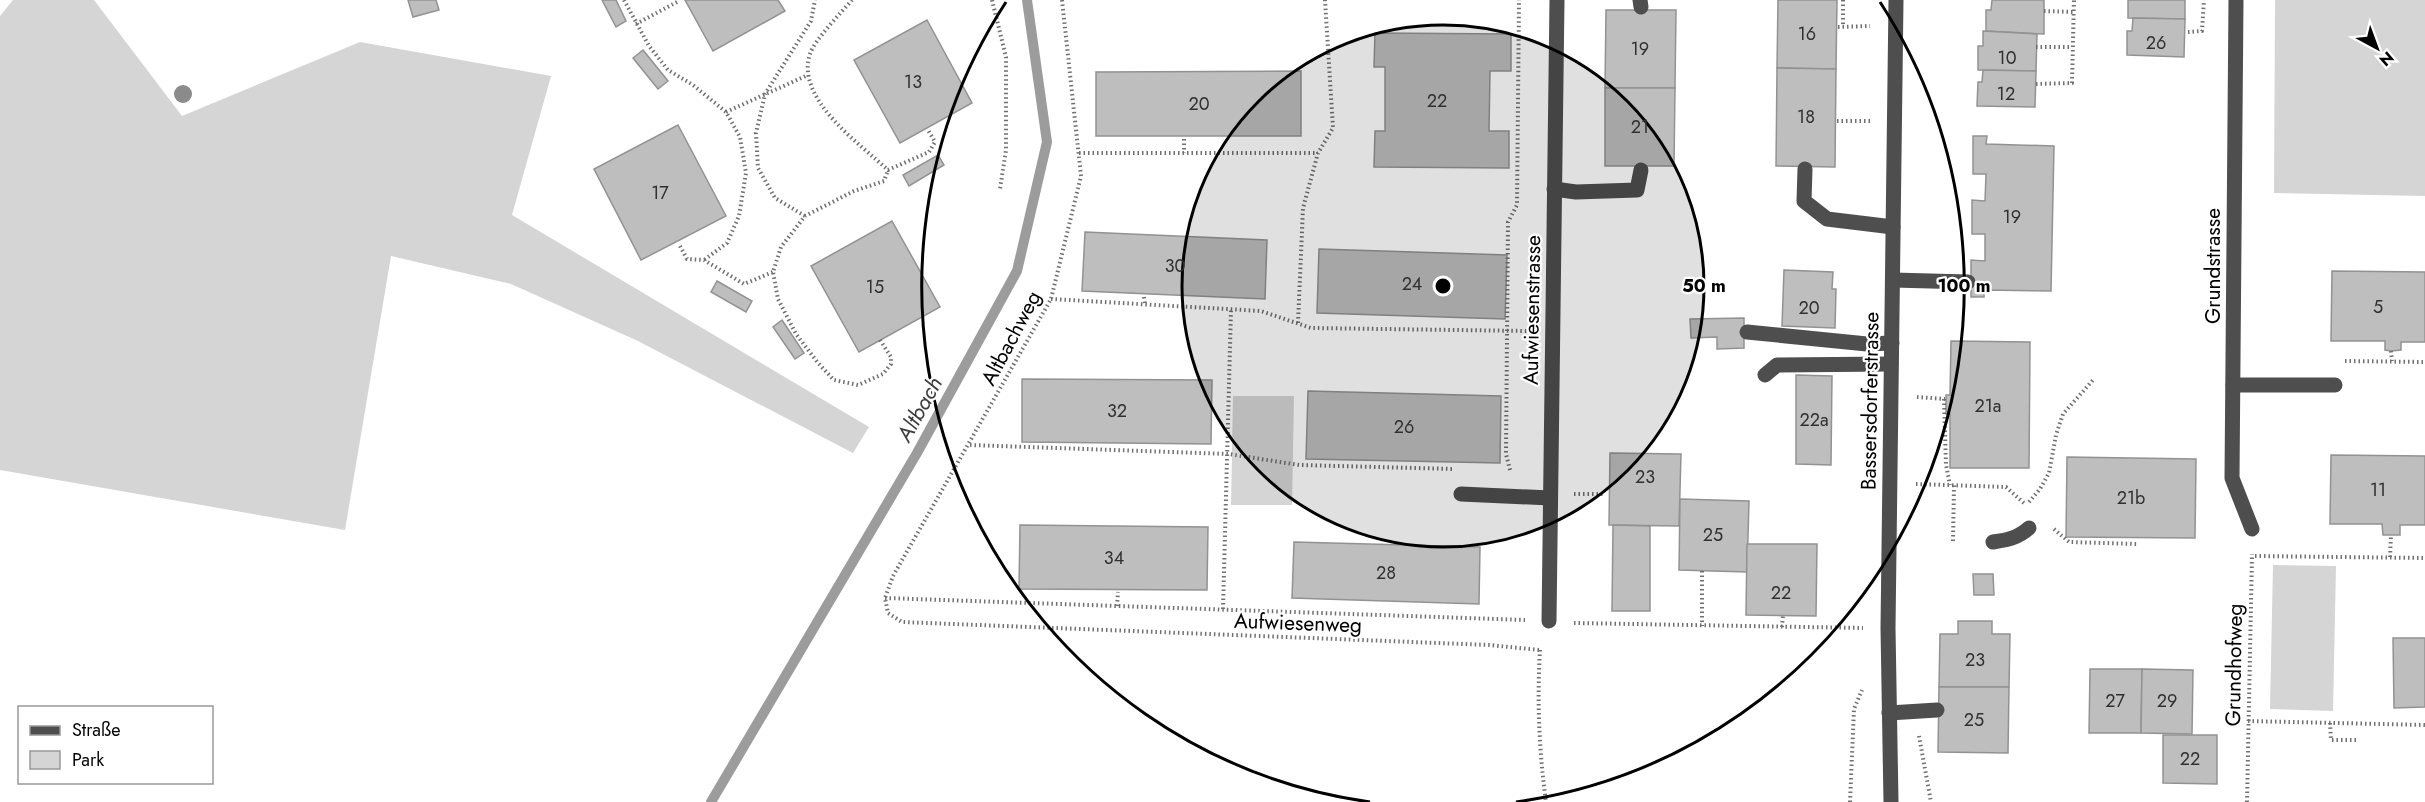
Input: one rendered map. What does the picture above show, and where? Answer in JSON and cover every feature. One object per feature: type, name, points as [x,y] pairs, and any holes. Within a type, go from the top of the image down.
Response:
[{"type":"street","name":"Aufwiesenstrasse","points":[[1549,621],[1557,0]]},
{"type":"street","name":"Bassersdorferstrasse","points":[[1891,802],[1889,713],[1896,0]]},
{"type":"street","name":"Grundstrasse","points":[[2236,0],[2232,478],[2252,529]]},
{"type":"street","points":[[1805,169],[1804,201],[1827,219],[1893,227]]},
{"type":"street","points":[[1554,189],[1576,192],[1637,190],[1641,170]]},
{"type":"street","points":[[1893,280],[1968,282]]},
{"type":"street","points":[[1747,332],[1867,344],[1892,343]]},
{"type":"street","points":[[1765,375],[1777,365],[1892,364]]},
{"type":"street","points":[[2233,385],[2335,386]]},
{"type":"street","points":[[1461,494],[1550,498]]},
{"type":"street","points":[[1994,542],[2010,540],[2022,535],[2029,528]]},
{"type":"street","points":[[1889,713],[1937,710]]},
{"type":"path","points":[[624,0],[649,46],[668,70],[693,85],[726,112],[740,137],[746,173],[739,216],[727,243],[704,260]]},
{"type":"path","points":[[805,216],[775,198],[758,168],[756,133],[765,94],[811,21],[815,0]]},
{"type":"path","points":[[852,0],[810,54],[808,75],[818,102],[888,170]]},
{"type":"path","points":[[992,0],[1006,57],[1006,150],[1000,189]]},
{"type":"path","name":"Altbachweg","points":[[885,598],[893,576],[1052,299],[1081,176],[1062,0]]},
{"type":"path","points":[[1298,323],[1303,208],[1318,153],[1333,128],[1325,0]]},
{"type":"path","points":[[1511,471],[1506,454],[1508,222],[1517,205],[1520,0]]},
{"type":"path","points":[[1843,0],[1841,27],[1871,27]]},
{"type":"path","points":[[2036,84],[2072,82],[2074,0]]},
{"type":"path","points":[[2188,32],[2202,31],[2204,0]]},
{"type":"path","points":[[636,24],[677,2]]},
{"type":"path","points":[[2044,11],[2074,12]]},
{"type":"path","points":[[2036,47],[2072,47]]},
{"type":"path","points":[[726,112],[808,75]]},
{"type":"path","points":[[1837,121],[1862,120]]},
{"type":"path","points":[[880,340],[891,357],[891,364],[883,375],[858,385],[834,380],[796,334],[777,299],[773,272],[781,247],[805,216],[854,191],[884,181],[888,170],[929,152],[935,142],[928,130]]},
{"type":"path","points":[[1184,139],[1184,153]]},
{"type":"path","points":[[1078,153],[1318,153]]},
{"type":"path","points":[[680,246],[687,259],[704,260],[744,284],[773,272]]},
{"type":"path","points":[[1144,297],[1144,304]]},
{"type":"path","points":[[1052,299],[1261,310],[1311,328],[1553,331]]},
{"type":"path","points":[[1223,609],[1229,454],[1231,309]]},
{"type":"path","points":[[2391,351],[2392,361]]},
{"type":"path","points":[[2027,505],[2040,489],[2049,472],[2056,435],[2063,414],[2093,380]]},
{"type":"path","points":[[1916,397],[1945,399],[1946,465],[1952,485],[1953,541]]},
{"type":"path","points":[[970,444],[1088,446],[1229,454],[1299,465],[1464,470]]},
{"type":"path","points":[[1499,471],[1551,472]]},
{"type":"path","points":[[1574,494],[1605,494]]},
{"type":"path","name":"Grundhofweg","points":[[2247,802],[2252,529]]},
{"type":"path","points":[[2390,557],[2391,535]]},
{"type":"path","points":[[2252,556],[2425,558]]},
{"type":"path","points":[[1702,570],[1702,626]]},
{"type":"path","points":[[1117,606],[1118,592]]},
{"type":"path","points":[[885,598],[1702,626],[1864,628]]},
{"type":"path","name":"Aufwiesenweg","points":[[885,598],[888,613],[902,622],[1489,645],[1540,650],[1537,691],[1540,762],[1546,802]]},
{"type":"path","points":[[1782,627],[1783,615]]},
{"type":"path","points":[[1913,710],[1931,802]]},
{"type":"path","points":[[2248,721],[2425,724]]},
{"type":"path","points":[[2330,723],[2331,740],[2359,740]]},
{"type":"green space","points":[[13,0],[94,0],[182,116],[360,42],[551,76],[512,215],[869,427],[853,453],[638,341],[511,284],[391,256],[345,530],[0,470],[0,16]]},
{"type":"green space","points":[[2275,0],[2425,0],[2425,196],[2274,193]]},
{"type":"green space","points":[[1233,396],[1294,396],[1292,505],[1231,505]]},
{"type":"green space","points":[[2273,565],[2336,566],[2333,711],[2270,709]]},
{"type":"building","points":[[408,0],[436,0],[439,10],[413,17]]},
{"type":"building","points":[[602,0],[616,0],[626,21],[616,27]]},
{"type":"building","points":[[685,0],[778,0],[785,11],[713,51]]},
{"type":"building","points":[[1778,0],[1837,0],[1836,69],[1777,68]]},
{"type":"building","points":[[1992,0],[2044,0],[2044,34],[1986,31],[1986,10],[1991,10]]},
{"type":"building","points":[[2128,0],[2185,0],[2185,19],[2128,18]]},
{"type":"building","points":[[1606,10],[1676,10],[1675,88],[1605,88]]},
{"type":"building","points":[[2133,18],[2185,19],[2184,57],[2127,55],[2127,31],[2132,31]]},
{"type":"building","points":[[927,20],[972,103],[900,143],[854,60]]},
{"type":"building","points":[[1983,31],[2037,34],[2036,71],[1978,70],[1978,46],[1983,46]]},
{"type":"building","points":[[1375,33],[1511,34],[1511,71],[1490,71],[1489,131],[1509,131],[1509,168],[1374,167],[1375,131],[1385,131],[1385,67],[1374,67]]},
{"type":"building","points":[[643,50],[668,81],[658,89],[633,58]]},
{"type":"building","points":[[1777,68],[1836,69],[1835,167],[1776,166]]},
{"type":"building","points":[[1983,70],[2036,71],[2035,107],[1977,106],[1978,82],[1982,82]]},
{"type":"building","points":[[1301,71],[1301,136],[1096,136],[1096,72]]},
{"type":"building","points":[[1605,88],[1675,88],[1674,166],[1605,166]]},
{"type":"building","points":[[678,125],[726,216],[641,260],[594,169]]},
{"type":"building","points":[[1973,136],[1987,136],[1986,144],[2054,146],[2051,291],[1984,290],[1984,297],[1971,297],[1971,260],[1985,261],[1985,234],[1972,234],[1972,200],[1985,201],[1986,174],[1973,174]]},
{"type":"building","points":[[938,155],[944,165],[909,186],[903,175]]},
{"type":"building","points":[[892,221],[940,307],[859,352],[811,266]]},
{"type":"building","points":[[1085,232],[1267,240],[1265,299],[1082,291]]},
{"type":"building","points":[[1319,249],[1507,255],[1505,319],[1317,313]]},
{"type":"building","points":[[1784,270],[1833,272],[1832,289],[1836,289],[1835,328],[1782,326]]},
{"type":"building","points":[[2332,271],[2425,272],[2425,342],[2401,342],[2401,350],[2391,351],[2385,350],[2385,341],[2331,341]]},
{"type":"building","points":[[717,281],[752,301],[746,312],[711,292]]},
{"type":"building","points":[[1744,318],[1744,348],[1717,349],[1717,337],[1691,338],[1690,319]]},
{"type":"building","points":[[782,320],[804,353],[795,359],[773,327]]},
{"type":"building","points":[[1951,341],[2030,342],[2029,468],[1950,468],[1950,414],[1946,414],[1946,395],[1950,395]]},
{"type":"building","points":[[1796,375],[1832,376],[1831,465],[1796,464]]},
{"type":"building","points":[[1022,379],[1212,380],[1211,444],[1022,442]]},
{"type":"building","points":[[1308,391],[1501,396],[1500,463],[1306,459]]},
{"type":"building","points":[[1610,453],[1681,454],[1679,526],[1609,525]]},
{"type":"building","points":[[2331,455],[2425,456],[2425,525],[2400,525],[2400,535],[2383,535],[2382,524],[2330,524]]},
{"type":"building","points":[[2067,457],[2196,459],[2195,538],[2066,537]]},
{"type":"building","points":[[1680,499],[1749,501],[1747,572],[1679,570]]},
{"type":"building","points":[[1020,525],[1208,527],[1207,590],[1019,589]]},
{"type":"building","points":[[1613,525],[1650,526],[1650,611],[1612,611]]},
{"type":"building","points":[[1294,542],[1480,547],[1479,604],[1292,598]]},
{"type":"building","points":[[1747,544],[1817,544],[1816,616],[1746,615]]},
{"type":"building","points":[[1973,574],[1993,574],[1994,595],[1974,595]]},
{"type":"building","points":[[1958,621],[1992,621],[1992,634],[2010,634],[2009,687],[1939,687],[1940,634],[1958,634]]},
{"type":"building","points":[[2393,638],[2425,638],[2425,707],[2394,708]]},
{"type":"building","points":[[2090,669],[2142,669],[2141,733],[2089,733]]},
{"type":"building","points":[[2142,669],[2193,670],[2192,734],[2141,733]]},
{"type":"building","points":[[1939,687],[2009,687],[2008,753],[1938,752]]},
{"type":"building","points":[[2163,735],[2217,735],[2217,784],[2163,783]]},
{"type":"waterway","name":"Altbach","points":[[711,802],[917,453],[1017,271],[1047,142],[1027,0]]}]
